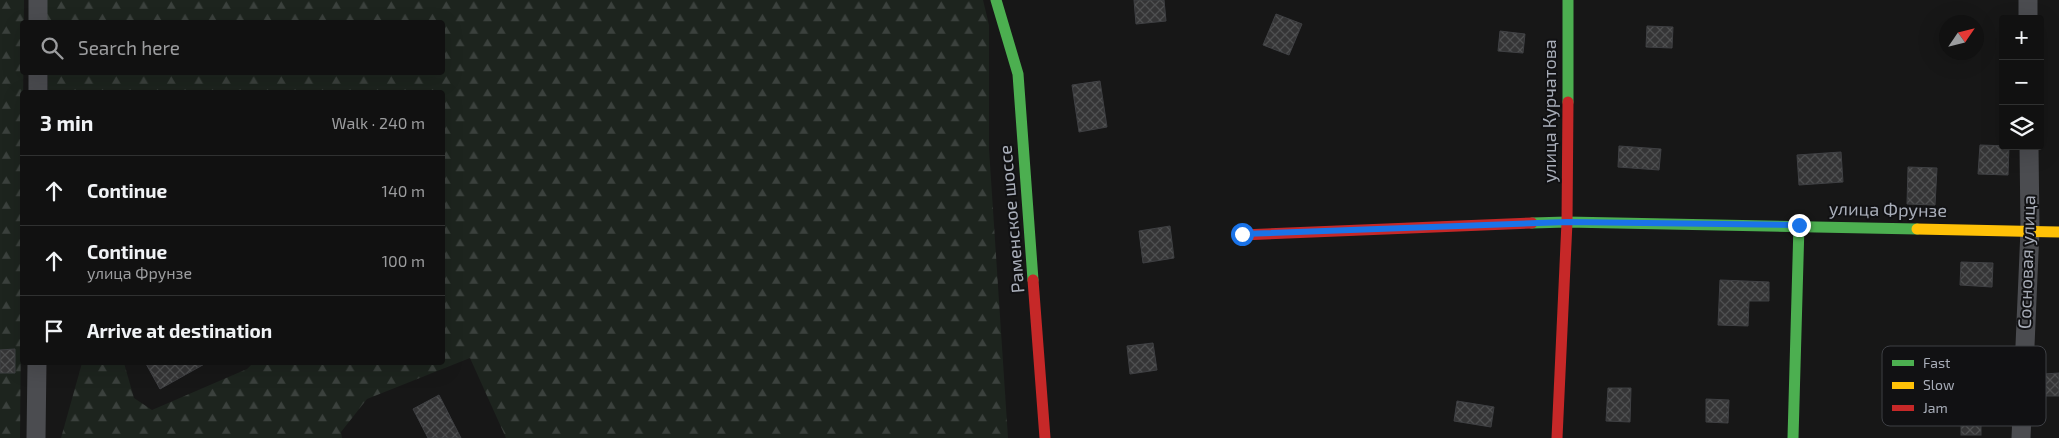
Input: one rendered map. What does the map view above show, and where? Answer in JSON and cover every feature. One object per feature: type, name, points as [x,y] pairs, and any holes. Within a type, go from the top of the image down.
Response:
[{"type":"street","points":[[38,0],[38,20]]},
{"type":"street","name":"Раменское шоссе","points":[[996,0],[1018,74],[1046,438]]},
{"type":"street","name":"улица Курчатова","points":[[1557,438],[1567,222],[1568,0]]},
{"type":"street","points":[[2028,0],[2028,15]]},
{"type":"street","points":[[38,75],[38,90]]},
{"type":"street","name":"Сосновая улица","points":[[2025,346],[2030,230],[2029,150]]},
{"type":"street","name":"улица Фрунзе","points":[[1242,234],[1567,222],[1799,225],[2059,232]]},
{"type":"street","points":[[1793,438],[1799,225]]},
{"type":"street","points":[[36,438],[37,365]]},
{"type":"green space","points":[[0,0],[24,0],[24,20],[20,20],[20,75],[23,75],[23,90],[20,90],[20,438],[0,438]]},
{"type":"green space","points":[[46,0],[983,0],[989,25],[989,149],[1008,438],[506,438],[470,358],[367,399],[341,432],[342,438],[61,438],[81,365],[125,365],[134,398],[152,410],[247,369],[251,365],[445,365],[445,90],[48,90],[48,75],[445,75],[445,20],[46,20]]},
{"type":"building","points":[[1134,0],[1164,0],[1166,21],[1136,24]]},
{"type":"building","points":[[1276,14],[1302,24],[1289,55],[1263,45]]},
{"type":"building","points":[[1647,26],[1673,27],[1672,48],[1646,47]]},
{"type":"building","points":[[1500,31],[1525,34],[1523,53],[1498,51]]},
{"type":"building","points":[[1100,81],[1107,127],[1079,132],[1072,85]]},
{"type":"building","points":[[1980,145],[1999,146],[1999,150],[2009,150],[2008,175],[1978,174]]},
{"type":"building","points":[[1619,146],[1661,149],[1659,170],[1618,167]]},
{"type":"building","points":[[1841,152],[1843,182],[1799,185],[1797,155]]},
{"type":"building","points":[[1908,167],[1937,168],[1935,205],[1907,204]]},
{"type":"building","points":[[1170,226],[1174,258],[1143,263],[1139,231]]},
{"type":"building","points":[[1961,262],[1993,263],[1992,287],[1960,285]]},
{"type":"building","points":[[1720,280],[1769,282],[1769,301],[1749,301],[1748,326],[1718,325]]},
{"type":"building","points":[[1153,343],[1157,370],[1130,374],[1127,346]]},
{"type":"building","points":[[15,349],[15,373],[0,373],[0,350]]},
{"type":"building","points":[[147,365],[203,365],[160,389]]},
{"type":"building","points":[[2059,373],[2059,396],[2046,396],[2046,374]]},
{"type":"building","points":[[1608,388],[1631,388],[1630,422],[1606,421]]},
{"type":"building","points":[[439,395],[461,438],[428,438],[413,409]]},
{"type":"building","points":[[1706,399],[1729,400],[1728,423],[1706,422]]},
{"type":"building","points":[[1457,401],[1494,407],[1491,427],[1454,421]]},
{"type":"building","points":[[1961,426],[1981,426],[1981,435],[1961,435]]},
{"type":"traffic: fast","points":[[996,0],[1018,74],[1033,280]]},
{"type":"traffic: fast","points":[[1568,0],[1568,102]]},
{"type":"traffic: fast","points":[[1532,223],[1567,222],[1917,229]]},
{"type":"traffic: fast","points":[[1793,438],[1799,225]]},
{"type":"traffic: slow","points":[[1917,229],[2059,232]]},
{"type":"traffic: jam","points":[[1557,438],[1567,222],[1568,102]]},
{"type":"traffic: jam","points":[[1242,235],[1532,223]]},
{"type":"traffic: jam","points":[[1033,280],[1045,438]]},
{"type":"route","points":[[1242,234],[1567,222],[1799,225]]}]
